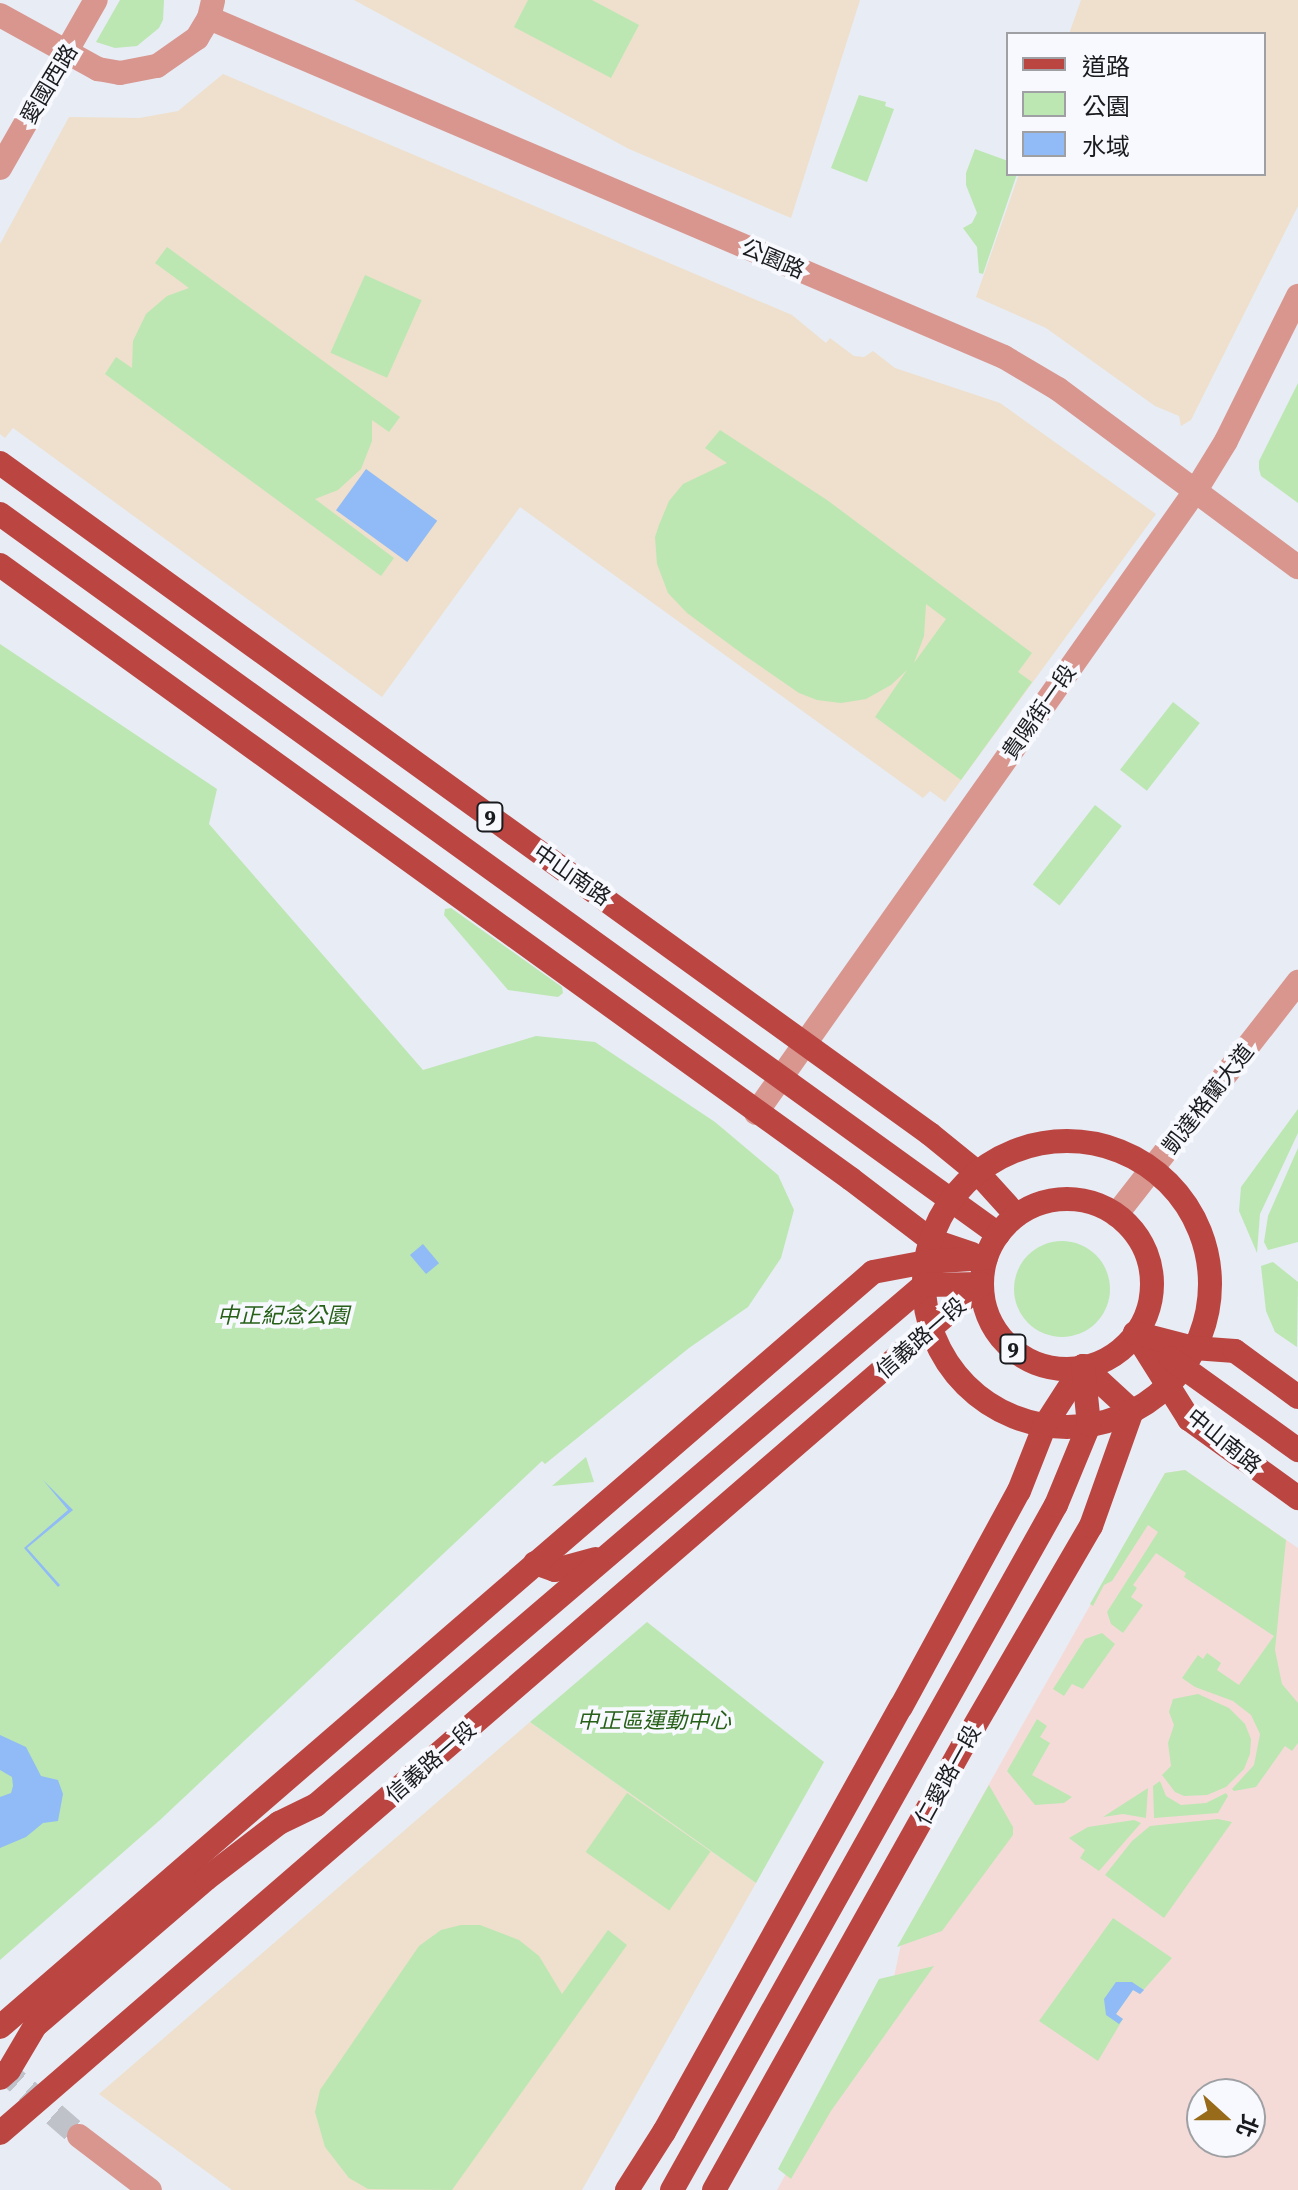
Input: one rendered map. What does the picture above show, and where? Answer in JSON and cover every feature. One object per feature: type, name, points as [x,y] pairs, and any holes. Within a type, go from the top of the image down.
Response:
[{"type":"main road","name":"中山南路","points":[[0,463],[930,1134],[978,1173],[1016,1215]]},
{"type":"main road","name":"中山南路","points":[[0,514],[998,1234]]},
{"type":"main road","points":[[0,565],[851,1179],[927,1262]]},
{"type":"main road","points":[[1066,1141],[1110,1147],[1153,1169],[1182,1199],[1193,1218],[1207,1260],[1208,1305],[1181,1366],[1132,1411],[1089,1425],[1045,1425],[1002,1412],[983,1400],[951,1369],[931,1329],[927,1262],[951,1200],[978,1173],[1001,1157],[1022,1148],[1066,1141]]},
{"type":"main road","name":"9","points":[[1116,1215],[1092,1203],[1066,1199],[1040,1203],[1016,1215],[998,1234],[986,1258],[982,1284],[991,1323],[1017,1353],[1054,1368],[1083,1366],[1116,1352],[1135,1333]]},
{"type":"main road","points":[[1116,1215],[1135,1233],[1150,1270],[1147,1309],[1135,1333]]},
{"type":"main road","name":"信義路一段","points":[[0,2027],[873,1272],[927,1262],[986,1258]]},
{"type":"main road","name":"信義路一段","points":[[0,2133],[982,1284],[927,1262]]},
{"type":"main road","name":"信義路一段","points":[[0,2078],[9,2070],[35,2026],[206,1879],[279,1823],[316,1805],[603,1558],[927,1262]]},
{"type":"main road","name":"中山南路","points":[[1135,1333],[1298,1450]]},
{"type":"main road","points":[[1181,1366],[1235,1351],[1298,1397]]},
{"type":"main road","points":[[627,2190],[664,2132],[1019,1491],[1045,1425],[1083,1366],[1132,1411]]},
{"type":"main road","name":"仁愛路一段","points":[[672,2190],[1053,1511],[1089,1425],[1083,1366]]},
{"type":"main road","name":"中山南路","points":[[1181,1366],[1189,1419],[1298,1498]]},
{"type":"main road","name":"仁愛路一段","points":[[714,2190],[964,1744],[1091,1526],[1132,1411]]},
{"type":"main road","points":[[535,1563],[555,1570],[603,1558]]},
{"type":"street","name":"愛國西路","points":[[0,168],[68,54],[96,0]]},
{"type":"street","points":[[0,15],[98,69],[120,73],[150,69],[197,38],[211,9]]},
{"type":"street","name":"公園路","points":[[211,9],[1004,357],[1058,389],[1298,567]]},
{"type":"street","name":"貴陽街一段","points":[[756,1113],[1196,490],[1226,441],[1298,296]]},
{"type":"street","name":"凱達格蘭大道","points":[[1116,1215],[1298,982]]},
{"type":"street","points":[[79,2136],[150,2190]]},
{"type":"shaded area","points":[[354,0],[860,0],[791,218],[629,149]]},
{"type":"shaded area","points":[[1081,0],[1298,0],[1298,206],[1191,420],[1181,426],[1179,416],[1155,406],[1046,328],[976,297],[1018,176],[1266,176],[1266,32],[1070,32]]},
{"type":"shaded area","points":[[223,74],[792,315],[826,343],[830,338],[854,356],[864,357],[873,351],[895,368],[1000,403],[1156,514],[945,802],[930,791],[923,798],[520,507],[382,697],[13,428],[5,438],[0,434],[0,244],[69,117],[139,118],[178,111]]},
{"type":"shaded area","points":[[1185,1470],[1298,1548],[1298,2190],[777,2190],[894,1977],[902,1939],[1165,1473]]},
{"type":"shaded area","points":[[530,1722],[756,1883],[582,2190],[232,2190],[99,2094]]},
{"type":"green space","points":[[120,0],[164,0],[163,20],[159,28],[137,46],[115,48],[96,42]]},
{"type":"green space","points":[[528,0],[592,0],[639,25],[611,78],[514,27]]},
{"type":"green space","points":[[859,95],[886,102],[885,106],[894,109],[867,182],[831,168]]},
{"type":"green space","points":[[975,149],[1006,160],[1006,176],[1016,176],[983,274],[979,273],[977,247],[963,228],[972,223],[977,213],[966,185],[966,173]]},
{"type":"green space","points":[[167,247],[400,417],[389,432],[372,420],[372,441],[361,469],[338,490],[315,499],[394,558],[381,576],[105,374],[116,357],[132,368],[133,341],[146,314],[167,296],[189,288],[155,263]]},
{"type":"green space","points":[[365,275],[422,300],[387,378],[330,353]]},
{"type":"green space","points":[[1298,383],[1298,503],[1261,476],[1259,461]]},
{"type":"green space","points":[[720,430],[827,500],[1032,653],[1018,672],[1032,682],[961,780],[875,717],[907,670],[891,685],[866,699],[841,703],[817,700],[799,693],[744,655],[687,613],[668,593],[657,564],[655,537],[669,501],[683,484],[727,463],[705,448]],"holes":[[[926,604],[946,619],[914,663],[924,636]]]},
{"type":"green space","name":"中正紀念公園","points":[[0,644],[217,789],[209,824],[423,1070],[536,1036],[595,1042],[715,1122],[778,1175],[794,1210],[781,1258],[748,1307],[689,1348],[545,1464],[542,1461],[160,1820],[0,1960]]},
{"type":"green space","points":[[1173,702],[1200,723],[1147,791],[1120,770]]},
{"type":"green space","points":[[1095,805],[1122,826],[1060,906],[1033,885]]},
{"type":"green space","points":[[451,908],[562,987],[563,993],[558,997],[508,990],[444,915],[445,909]]},
{"type":"green space","points":[[1298,1109],[1298,1133],[1260,1214],[1257,1253],[1239,1211],[1241,1187]]},
{"type":"green space","points":[[1298,1148],[1298,1242],[1268,1250],[1264,1242],[1268,1216]]},
{"type":"green space","points":[[1062,1241],[1080,1245],[1096,1255],[1106,1271],[1110,1289],[1106,1307],[1096,1323],[1080,1333],[1062,1337],[1044,1333],[1028,1323],[1018,1307],[1014,1289],[1018,1271],[1028,1255],[1044,1245]]},
{"type":"green space","points":[[1273,1262],[1298,1282],[1297,1347],[1275,1332],[1266,1311],[1261,1266]]},
{"type":"green space","points":[[586,1457],[594,1482],[552,1486]]},
{"type":"green space","points":[[1185,1470],[1286,1540],[1275,1650],[1282,1684],[1298,1703],[1298,1743],[1292,1751],[1285,1746],[1256,1787],[1232,1789],[1254,1765],[1260,1734],[1251,1715],[1233,1701],[1195,1687],[1182,1678],[1198,1655],[1203,1659],[1207,1653],[1221,1663],[1217,1670],[1239,1685],[1274,1636],[1184,1577],[1186,1573],[1156,1553],[1133,1585],[1137,1588],[1131,1597],[1143,1605],[1123,1633],[1111,1624],[1107,1612],[1158,1532],[1148,1525],[1112,1581],[1104,1585],[1093,1606],[1090,1604],[1165,1473]]},
{"type":"green space","name":"中正區運動中心","points":[[647,1622],[824,1762],[756,1883],[530,1722]]},
{"type":"green space","points":[[1102,1633],[1115,1644],[1083,1689],[1072,1684],[1064,1696],[1053,1689],[1085,1639]]},
{"type":"green space","points":[[1198,1694],[1229,1708],[1245,1724],[1251,1739],[1250,1754],[1244,1769],[1226,1787],[1207,1795],[1184,1796],[1175,1792],[1162,1775],[1171,1766],[1168,1743],[1174,1725],[1169,1712],[1173,1699]]},
{"type":"green space","points":[[1037,1719],[1047,1726],[1040,1737],[1050,1743],[1032,1775],[1072,1797],[1064,1803],[1035,1805],[1007,1771]]},
{"type":"green space","points":[[1160,1781],[1166,1796],[1181,1805],[1206,1803],[1226,1793],[1228,1796],[1218,1813],[1154,1818],[1153,1786]]},
{"type":"green space","points":[[989,1785],[1013,1827],[1013,1835],[942,1931],[897,1947]]},
{"type":"green space","points":[[1148,1788],[1146,1818],[1123,1814],[1103,1817]]},
{"type":"green space","points":[[627,1793],[711,1852],[669,1910],[586,1852]]},
{"type":"green space","points":[[1218,1819],[1232,1822],[1164,1918],[1105,1875],[1132,1841],[1150,1826]]},
{"type":"green space","points":[[1134,1820],[1141,1823],[1099,1871],[1080,1858],[1085,1850],[1069,1838],[1088,1827]]},
{"type":"green space","points":[[1113,1918],[1172,1958],[1140,1994],[1133,1990],[1116,2014],[1123,2019],[1098,2061],[1039,2021]]},
{"type":"green space","points":[[461,1925],[480,1925],[519,1940],[539,1956],[562,1994],[608,1930],[627,1945],[452,2190],[368,2189],[349,2178],[325,2147],[315,2112],[320,2090],[419,1946],[441,1930]]},
{"type":"green space","points":[[934,1966],[831,2111],[791,2179],[778,2169],[879,1979]]},
{"type":"water","points":[[366,469],[437,521],[407,562],[336,510]]},
{"type":"water","points":[[423,1244],[439,1263],[426,1274],[410,1255]]},
{"type":"water","points":[[43,1480],[73,1510],[27,1548],[60,1585],[58,1587],[24,1548],[68,1510]]},
{"type":"water","points":[[0,1735],[26,1747],[41,1776],[58,1780],[63,1794],[58,1821],[43,1823],[26,1837],[0,1848],[0,1797],[11,1793],[13,1786],[12,1777],[0,1770]]},
{"type":"water","points":[[1116,1982],[1132,1982],[1144,1990],[1140,1994],[1133,1990],[1116,2014],[1123,2019],[1119,2024],[1106,2015],[1104,1999]]},
{"type":"tunnel","points":[[0,2067],[79,2136]]}]
